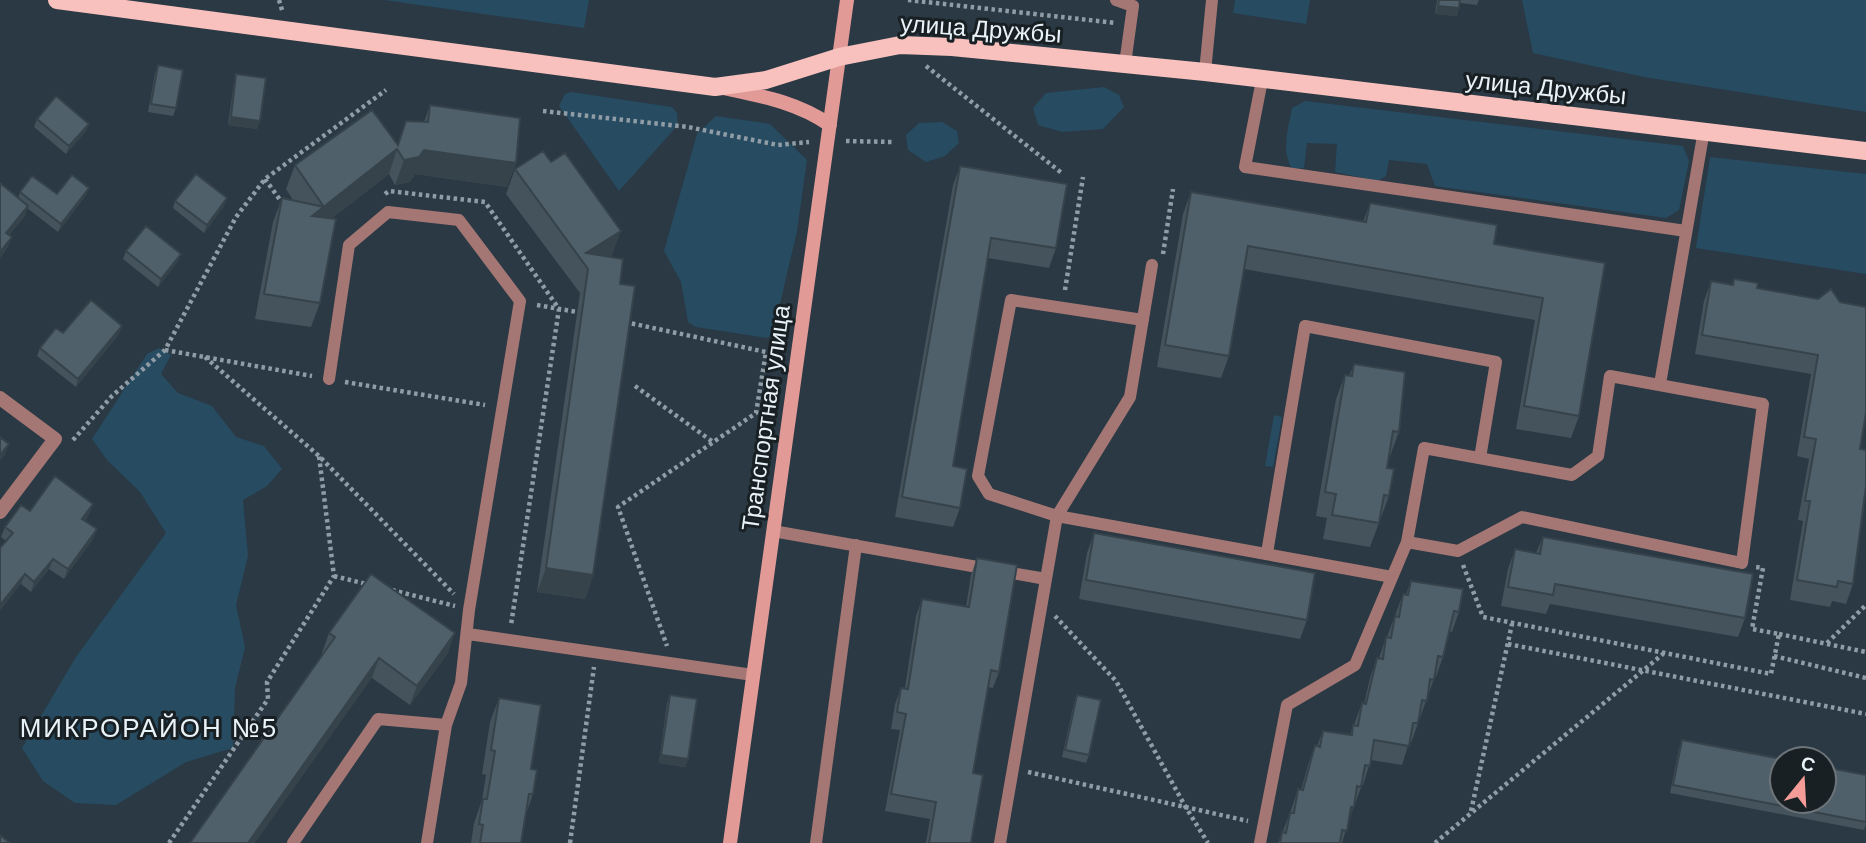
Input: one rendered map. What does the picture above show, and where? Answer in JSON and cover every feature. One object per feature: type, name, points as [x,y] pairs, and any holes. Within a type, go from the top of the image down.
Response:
[{"type":"main road","name":"улица Дружбы","points":[[57,0],[715,87],[766,80],[839,57],[900,45],[1205,72],[1866,151]]},
{"type":"main road","name":"Транспортная улица","points":[[730,843],[847,0]]},
{"type":"main road","points":[[715,87],[782,101],[814,114],[830,125]]},
{"type":"street","points":[[0,398],[55,439],[0,512]]},
{"type":"lane","points":[[1116,0],[1139,3],[1130,24],[1125,64]]},
{"type":"lane","points":[[1205,72],[1208,0]]},
{"type":"lane","points":[[1262,80],[1245,167],[1686,232]]},
{"type":"lane","points":[[1660,384],[1704,130]]},
{"type":"lane","points":[[329,379],[349,245],[388,212],[459,220],[520,301],[469,610],[461,683],[446,724],[428,843]]},
{"type":"lane","points":[[1000,843],[1057,516],[1130,397],[1152,265]]},
{"type":"lane","points":[[1143,320],[1010,300],[978,476],[989,494],[1057,516],[1392,577]]},
{"type":"lane","points":[[1267,553],[1305,326],[1496,362],[1480,458]]},
{"type":"lane","points":[[1260,843],[1287,705],[1355,665],[1407,542],[1424,448],[1572,475],[1598,457],[1610,376],[1763,404],[1742,563],[1522,517],[1458,551],[1407,542]]},
{"type":"lane","points":[[773,531],[1046,579]]},
{"type":"lane","points":[[816,843],[856,545]]},
{"type":"lane","points":[[468,634],[753,675]]},
{"type":"lane","points":[[293,843],[379,719],[446,724]]},
{"type":"path","points":[[908,0],[1130,24]]},
{"type":"path","points":[[900,45],[1063,174]]},
{"type":"path","points":[[55,439],[75,440],[112,396],[165,350],[236,217],[265,179],[386,90]]},
{"type":"path","points":[[543,111],[688,127],[778,145],[827,141],[892,142]]},
{"type":"path","points":[[1062,308],[1083,177]]},
{"type":"path","points":[[265,179],[285,207]]},
{"type":"path","points":[[1152,265],[1162,261],[1173,189]]},
{"type":"path","points":[[380,199],[389,191],[485,202],[559,309],[509,639]]},
{"type":"path","points":[[520,301],[577,312]]},
{"type":"path","points":[[624,322],[766,352],[756,413],[618,507],[673,663]]},
{"type":"path","points":[[205,357],[319,456],[469,610]]},
{"type":"path","points":[[310,376],[313,363]]},
{"type":"path","points":[[635,386],[713,442]]},
{"type":"path","points":[[169,843],[268,699],[267,682],[334,576],[319,456]]},
{"type":"path","points":[[1458,551],[1483,617],[1771,674],[1779,634]]},
{"type":"path","points":[[1742,563],[1763,568],[1752,629],[1866,652]]},
{"type":"path","points":[[334,576],[374,586]]},
{"type":"path","points":[[388,589],[469,610]]},
{"type":"path","points":[[1042,602],[1116,681],[1208,843]]},
{"type":"path","points":[[1826,644],[1866,605]]},
{"type":"path","points":[[1471,813],[1512,624]]},
{"type":"path","points":[[1508,644],[1866,714]]},
{"type":"path","points":[[570,843],[596,652]]},
{"type":"path","points":[[1436,843],[1664,653]]},
{"type":"path","points":[[1774,656],[1866,678]]},
{"type":"path","points":[[1013,769],[1264,824]]},
{"type":"shaded area","points":[[384,0],[589,0],[584,28]]},
{"type":"shaded area","points":[[1235,0],[1310,0],[1306,24],[1233,13]]},
{"type":"shaded area","points":[[1522,0],[1866,0],[1866,112],[1644,77],[1533,53]]},
{"type":"shaded area","points":[[1104,87],[1119,95],[1124,107],[1103,129],[1062,132],[1038,125],[1033,108],[1046,93]]},
{"type":"shaded area","points":[[571,92],[672,107],[677,113],[678,125],[619,191],[559,106],[565,94]]},
{"type":"shaded area","points":[[1305,101],[1683,146],[1689,161],[1679,210],[1666,218],[1435,186],[1427,164],[1389,160],[1386,176],[1378,181],[1335,172],[1337,144],[1307,143],[1304,168],[1292,169],[1286,140],[1292,108]]},
{"type":"shaded area","points":[[716,116],[770,124],[807,160],[797,231],[773,334],[767,338],[696,327],[688,322],[681,282],[664,251],[697,134]]},
{"type":"shaded area","points":[[942,122],[957,131],[959,143],[945,156],[926,162],[908,150],[906,135],[919,123]]},
{"type":"shaded area","points":[[1710,157],[1866,174],[1866,274],[1696,248]]},
{"type":"shaded area","points":[[159,348],[171,355],[161,374],[178,393],[212,406],[236,437],[264,446],[282,469],[267,486],[243,500],[248,556],[236,605],[245,647],[235,688],[233,748],[186,762],[116,805],[75,803],[43,781],[22,748],[76,657],[166,533],[140,492],[107,460],[92,439],[147,354]]},
{"type":"shaded area","points":[[1274,415],[1282,417],[1273,467],[1265,466]]},
{"type":"building","points":[[1439,0],[1460,0],[1459,8],[1438,6]]},
{"type":"building","points":[[158,65],[183,70],[176,108],[151,104]]},
{"type":"building","points":[[236,74],[266,78],[260,121],[231,117]]},
{"type":"building","points":[[56,96],[89,124],[69,146],[37,119]]},
{"type":"building","points":[[430,105],[520,118],[516,163],[424,150],[419,157],[404,160],[397,149],[324,207],[295,165],[372,110],[398,145],[406,121],[428,122]]},
{"type":"building","points":[[543,151],[551,162],[565,153],[621,231],[586,253],[623,259],[620,284],[635,286],[593,575],[546,568],[588,269],[515,169]]},
{"type":"building","points":[[960,166],[1067,184],[1056,248],[991,238],[953,466],[967,469],[960,508],[902,497]]},
{"type":"building","points":[[196,174],[227,198],[207,225],[175,201]]},
{"type":"building","points":[[72,175],[89,188],[61,224],[20,192],[32,176],[57,194]]},
{"type":"building","points":[[0,183],[28,206],[6,233],[12,237],[0,252]]},
{"type":"building","points":[[1191,192],[1366,222],[1370,203],[1497,225],[1494,244],[1605,263],[1579,416],[1524,406],[1543,298],[1248,246],[1229,356],[1165,345]]},
{"type":"building","points":[[282,198],[324,207],[312,216],[336,219],[320,303],[264,294]]},
{"type":"building","points":[[146,226],[181,254],[161,279],[126,251]]},
{"type":"building","points":[[1734,279],[1758,283],[1757,288],[1818,299],[1831,289],[1840,302],[1866,307],[1866,413],[1860,449],[1866,450],[1866,486],[1853,584],[1838,581],[1837,587],[1797,580],[1810,501],[1805,501],[1816,439],[1804,437],[1818,355],[1702,335],[1711,281],[1733,285]]},
{"type":"building","points":[[91,300],[122,326],[78,379],[40,348],[56,328],[63,333]]},
{"type":"building","points":[[1354,364],[1405,372],[1399,432],[1393,431],[1387,468],[1394,469],[1389,496],[1384,495],[1379,523],[1332,515],[1336,494],[1325,492],[1345,375],[1352,376]]},
{"type":"building","points":[[0,437],[9,444],[0,455]]},
{"type":"building","points":[[55,476],[93,504],[82,519],[97,529],[68,569],[53,559],[34,582],[25,574],[0,605],[0,548],[13,533],[5,527],[21,505],[30,511]]},
{"type":"building","points":[[1094,533],[1315,573],[1307,620],[1086,580]]},
{"type":"building","points":[[1543,537],[1753,574],[1745,618],[1555,584],[1553,595],[1508,587],[1515,549],[1540,554]]},
{"type":"building","points":[[977,558],[1017,565],[999,672],[991,670],[973,773],[983,775],[971,843],[929,843],[936,802],[891,794],[906,714],[897,712],[901,688],[908,689],[922,599],[969,607]]},
{"type":"building","points":[[371,574],[455,633],[417,686],[379,658],[248,843],[190,843],[335,637],[329,633]]},
{"type":"building","points":[[1411,581],[1463,589],[1459,612],[1454,611],[1443,657],[1438,656],[1434,680],[1430,679],[1427,701],[1422,700],[1418,723],[1413,723],[1409,746],[1374,740],[1370,766],[1365,765],[1361,787],[1357,786],[1354,807],[1351,807],[1347,831],[1342,830],[1340,843],[1280,843],[1282,832],[1286,833],[1290,813],[1294,813],[1298,789],[1303,790],[1315,745],[1320,747],[1323,731],[1352,735],[1353,725],[1358,726],[1362,703],[1366,704],[1377,658],[1383,659],[1386,637],[1391,638],[1395,616],[1399,617],[1403,594],[1408,595]]},
{"type":"building","points":[[670,695],[697,699],[688,759],[661,755]]},
{"type":"building","points":[[1077,695],[1101,700],[1089,755],[1065,750]]},
{"type":"building","points":[[499,698],[541,705],[531,769],[537,770],[533,794],[529,794],[521,843],[480,843],[483,825],[479,824],[483,799],[487,799],[495,751],[491,750]]},
{"type":"building","points":[[1682,740],[1768,756],[1768,803],[1673,785]]},
{"type":"building","points":[[1838,770],[1866,775],[1866,822],[1829,815],[1838,815]]},
{"type":"building","points":[[0,835],[10,843],[0,843]]},
{"type":"district","name":"МИКРОРАЙОН №5","points":[[149,728]]}]
